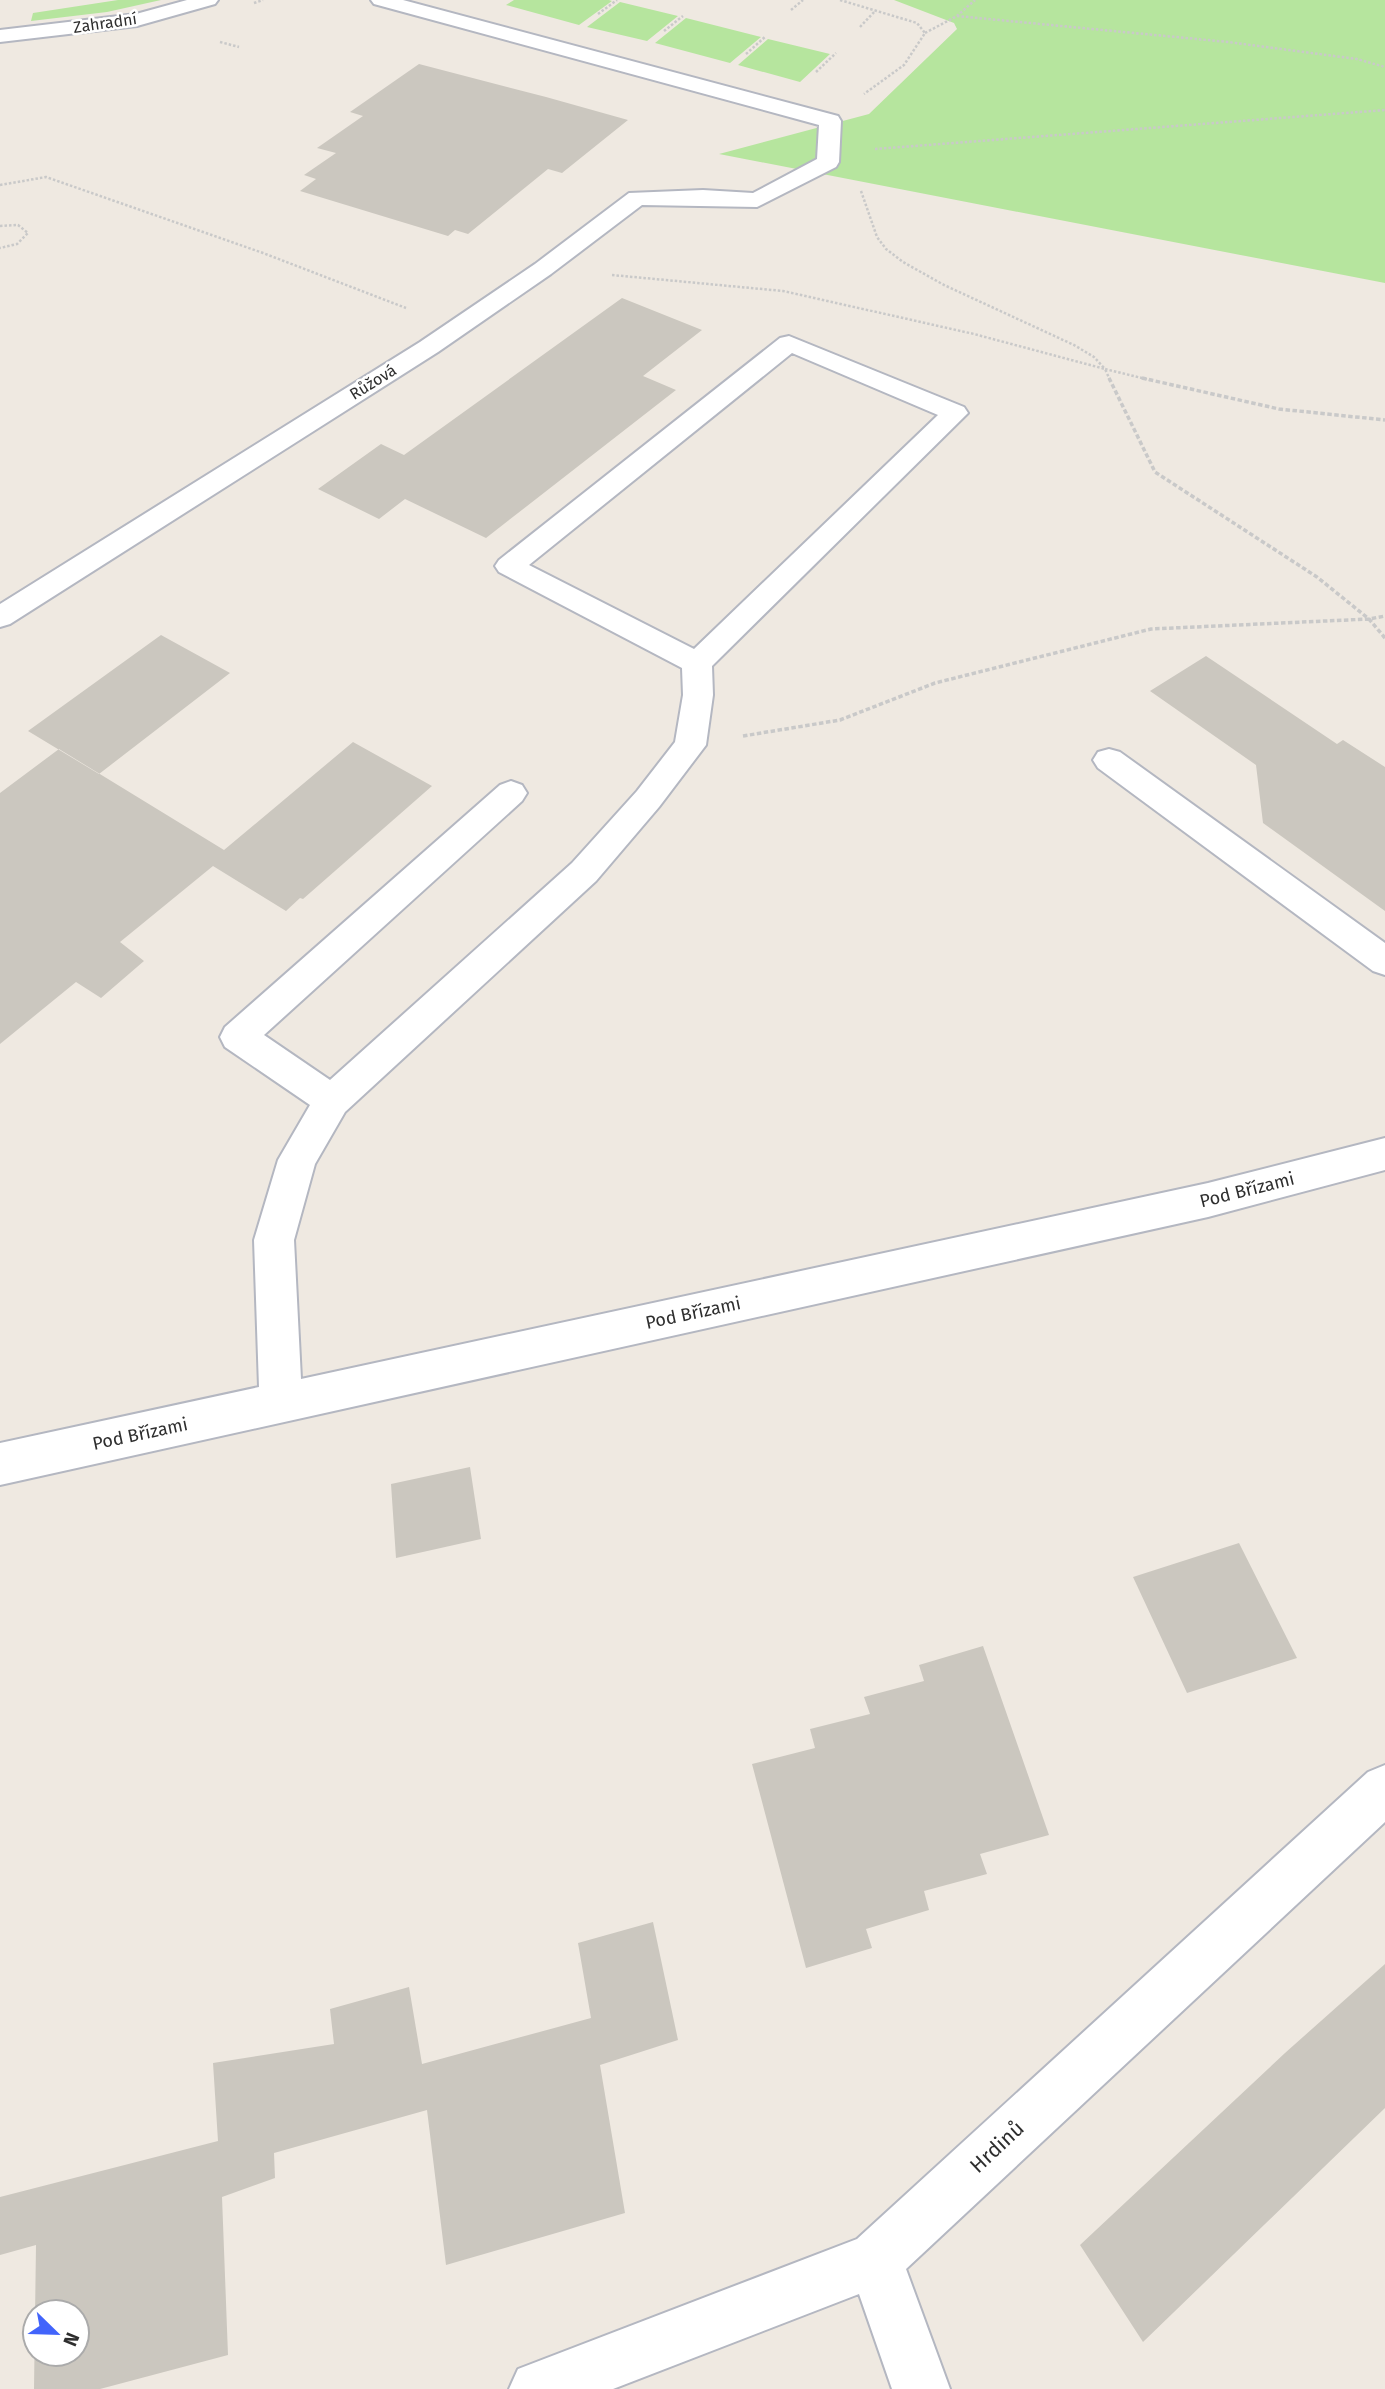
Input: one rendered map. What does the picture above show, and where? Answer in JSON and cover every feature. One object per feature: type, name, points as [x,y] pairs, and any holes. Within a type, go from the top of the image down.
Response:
[{"type":"street","name":"Zahradní","points":[[0,36],[136,20],[208,0]]},
{"type":"street","points":[[381,0],[830,121]]},
{"type":"street","name":"Růžová","points":[[0,617],[429,347],[543,268],[637,198],[703,197],[757,201],[828,162],[830,121]]},
{"type":"street","points":[[281,1404],[274,1240],[297,1160],[332,1101],[584,872],[648,799],[690,745],[698,695],[697,663],[956,413],[789,342],[509,566],[697,663]]},
{"type":"street","points":[[1109,760],[1385,961]]},
{"type":"street","points":[[332,1101],[238,1037],[511,793]]},
{"type":"street","name":"Pod Břízami","points":[[0,1464],[1194,1203],[1385,1154]]},
{"type":"street","name":"Hrdinů","points":[[538,2389],[875,2260],[1385,1789]]},
{"type":"street","points":[[875,2260],[921,2389]]},
{"type":"path","points":[[791,10],[803,0]]},
{"type":"path","points":[[840,0],[917,23],[925,33]]},
{"type":"path","points":[[975,0],[957,16],[925,33],[904,65],[830,121],[850,151],[867,215],[884,248],[932,279],[1030,322],[1094,355],[1105,369],[1155,472],[1317,577],[1370,620],[1385,638]]},
{"type":"path","points":[[860,27],[876,10]]},
{"type":"path","points":[[957,16],[1228,42],[1357,59],[1385,67]]},
{"type":"path","points":[[811,76],[836,53]]},
{"type":"path","points":[[850,151],[1385,110]]},
{"type":"path","points":[[0,185],[46,177],[262,253],[456,328]]},
{"type":"path","points":[[0,226],[18,225],[28,233],[17,244],[0,248]]},
{"type":"path","points":[[1105,369],[1279,409],[1335,419],[1385,420]]},
{"type":"path","points":[[690,745],[840,720],[936,683],[1151,629],[1370,620],[1385,616]]},
{"type":"green space","points":[[118,0],[161,0],[107,12],[31,21],[33,13]]},
{"type":"green space","points":[[514,0],[612,1],[579,25],[506,5]]},
{"type":"green space","points":[[894,0],[1385,0],[1385,283],[719,154],[869,114],[957,29],[954,23]]},
{"type":"green space","points":[[620,2],[678,16],[647,41],[587,27]]},
{"type":"green space","points":[[686,18],[761,37],[730,63],[655,43]]},
{"type":"green space","points":[[768,39],[830,54],[800,82],[738,65]]},
{"type":"building","points":[[419,64],[628,120],[562,173],[548,169],[468,234],[455,230],[448,236],[300,191],[316,179],[304,175],[336,153],[317,148],[363,116],[350,112]]},
{"type":"building","points":[[622,298],[702,330],[643,376],[676,390],[486,538],[405,499],[379,519],[318,489],[381,444],[404,455]]},
{"type":"building","points":[[161,635],[230,673],[99,774],[28,731]]},
{"type":"building","points":[[1206,656],[1337,744],[1343,740],[1385,767],[1385,911],[1263,823],[1256,765],[1150,691]]},
{"type":"building","points":[[353,742],[432,786],[286,911],[213,866],[120,942],[144,961],[101,998],[76,982],[0,1044],[0,793],[59,749],[224,850]]},
{"type":"building","points":[[470,1467],[481,1539],[396,1558],[391,1484]]},
{"type":"building","points":[[1239,1543],[1297,1658],[1187,1693],[1133,1577]]},
{"type":"building","points":[[983,1646],[1049,1835],[980,1854],[987,1874],[924,1891],[929,1910],[866,1929],[872,1948],[806,1968],[752,1764],[815,1748],[810,1729],[870,1714],[864,1697],[924,1681],[919,1665]]},
{"type":"building","points":[[653,1922],[678,2040],[600,2065],[625,2213],[446,2265],[427,2110],[274,2153],[275,2178],[222,2197],[228,2355],[100,2389],[34,2389],[34,2368],[91,2368],[91,2298],[35,2298],[36,2245],[0,2255],[0,2197],[218,2141],[213,2063],[334,2044],[330,2009],[409,1987],[422,2064],[591,2018],[578,1943]]},
{"type":"building","points":[[1385,1964],[1385,2108],[1143,2342],[1080,2245],[1285,2053]]}]
